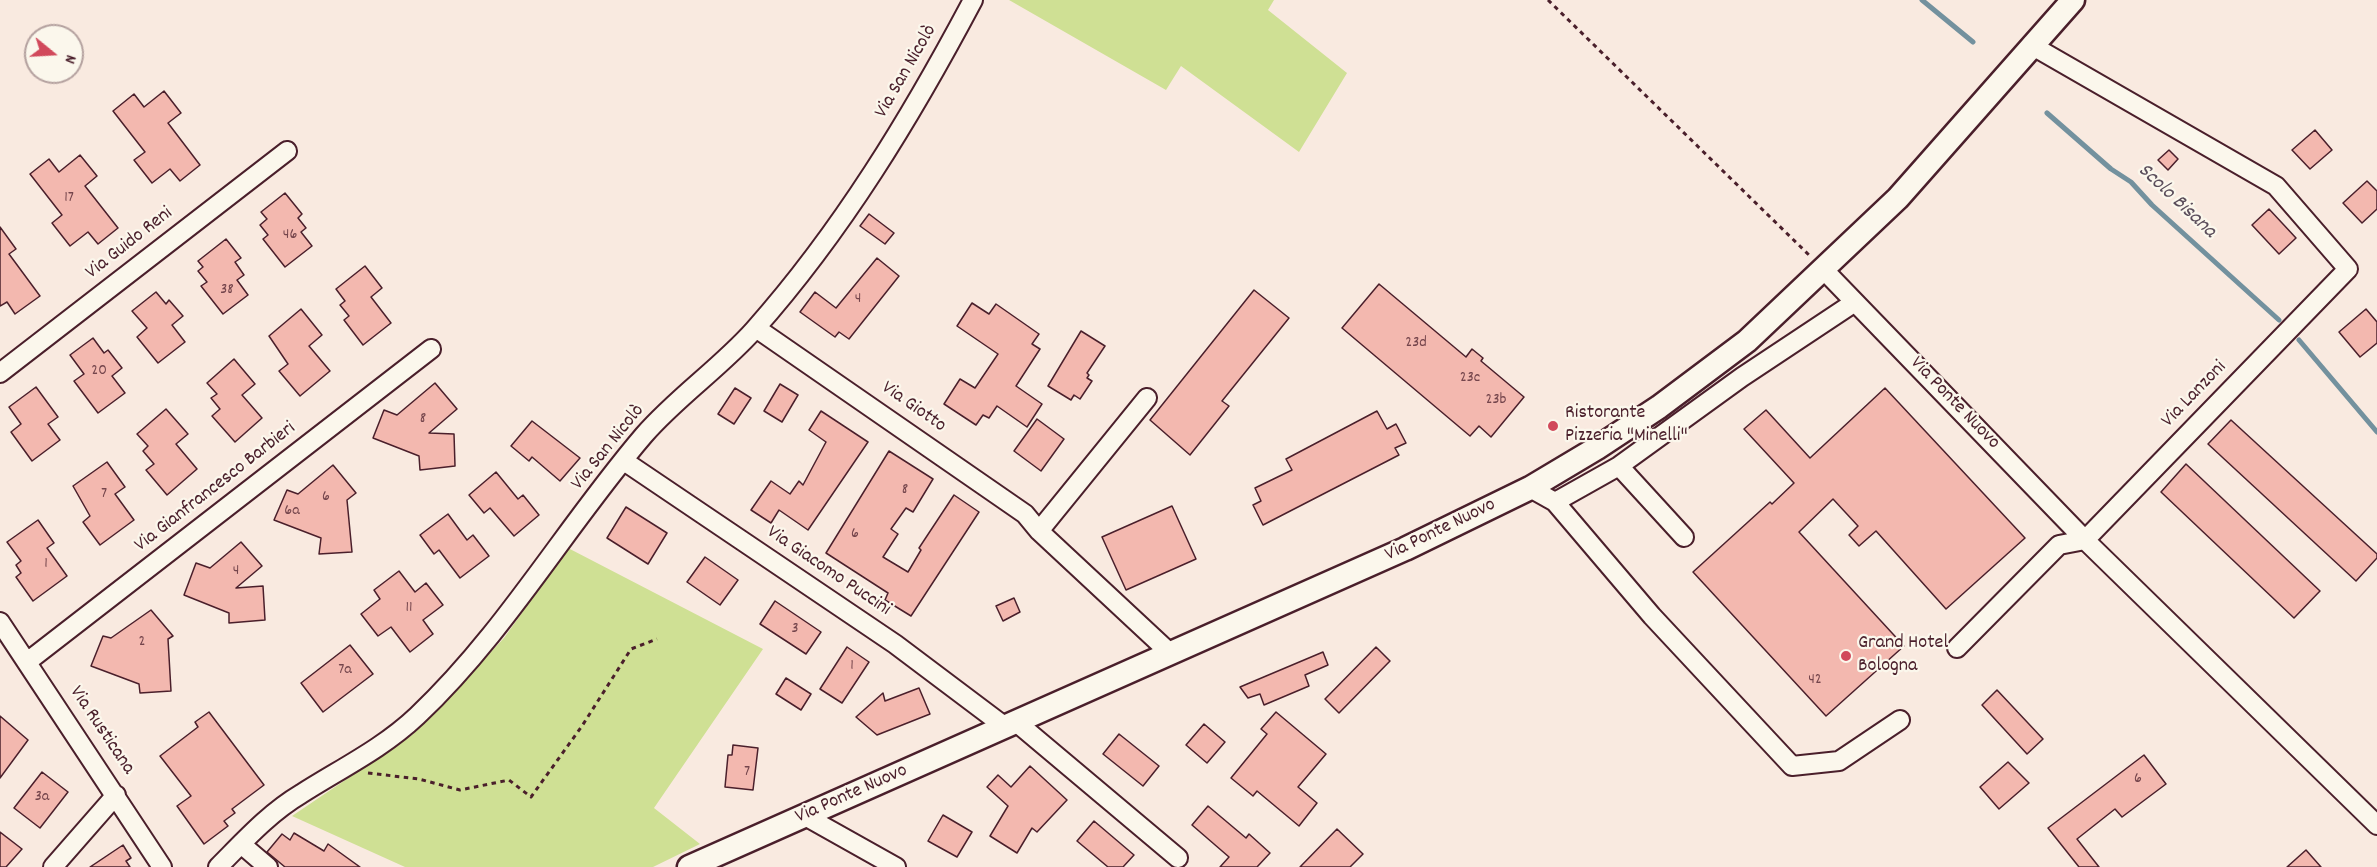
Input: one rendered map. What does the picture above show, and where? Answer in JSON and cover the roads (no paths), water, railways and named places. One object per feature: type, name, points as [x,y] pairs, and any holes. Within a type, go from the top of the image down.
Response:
[{"type":"main road","name":"Via Ponte Nuovo","points":[[689,867],[1405,549],[1530,488],[1659,407],[1747,341],[1898,198],[2073,0]]},
{"type":"street","name":"Via San Nicolò","points":[[218,867],[274,812],[359,761],[416,717],[452,678],[522,595],[645,434],[736,350],[792,286],[890,147],[926,87],[973,0]]},
{"type":"street","name":"Via Lanzoni","points":[[2031,45],[2276,186],[2348,269],[2085,540]]},
{"type":"street","name":"Via Guido Reni","points":[[0,373],[287,151]]},
{"type":"street","name":"Via Ponte Nuovo","points":[[1823,269],[2085,540]]},
{"type":"street","points":[[1555,502],[1619,466],[1743,377],[1855,302]]},
{"type":"street","name":"Via Giotto","points":[[756,328],[1025,514],[1040,531],[1170,653]]},
{"type":"street","name":"Via Gianfrancesco Barbieri","points":[[27,662],[431,349]]},
{"type":"street","points":[[1040,531],[1147,398]]},
{"type":"street","name":"Via Giacomo Puccini","points":[[624,461],[1010,724]]},
{"type":"street","points":[[1619,466],[1684,537]]},
{"type":"street","points":[[1530,488],[1555,502],[1652,616],[1792,766],[1839,761],[1900,720]]},
{"type":"street","points":[[1957,648],[2059,545],[2085,540],[2377,825]]},
{"type":"street","name":"Via Rusticana","points":[[0,622],[162,867]]},
{"type":"street","points":[[1010,724],[1178,858]]},
{"type":"street","points":[[52,867],[116,795]]},
{"type":"street","points":[[805,816],[896,867]]},
{"type":"street","points":[[242,844],[268,867]]},
{"type":"waterway","name":"Scolo Bisana","points":[[1922,0],[1973,42]]},
{"type":"waterway","name":"Scolo Bisana","points":[[2047,113],[2111,169],[2131,182],[2152,205],[2279,320]]},
{"type":"waterway","name":"Scolo Bisana","points":[[2299,340],[2377,432]]},
{"type":"place","name":"Ristorante Pizzeria \"Minelli\"","points":[[1553,426]]},
{"type":"place","name":"Grand Hotel Bologna","points":[[1846,656]]}]
